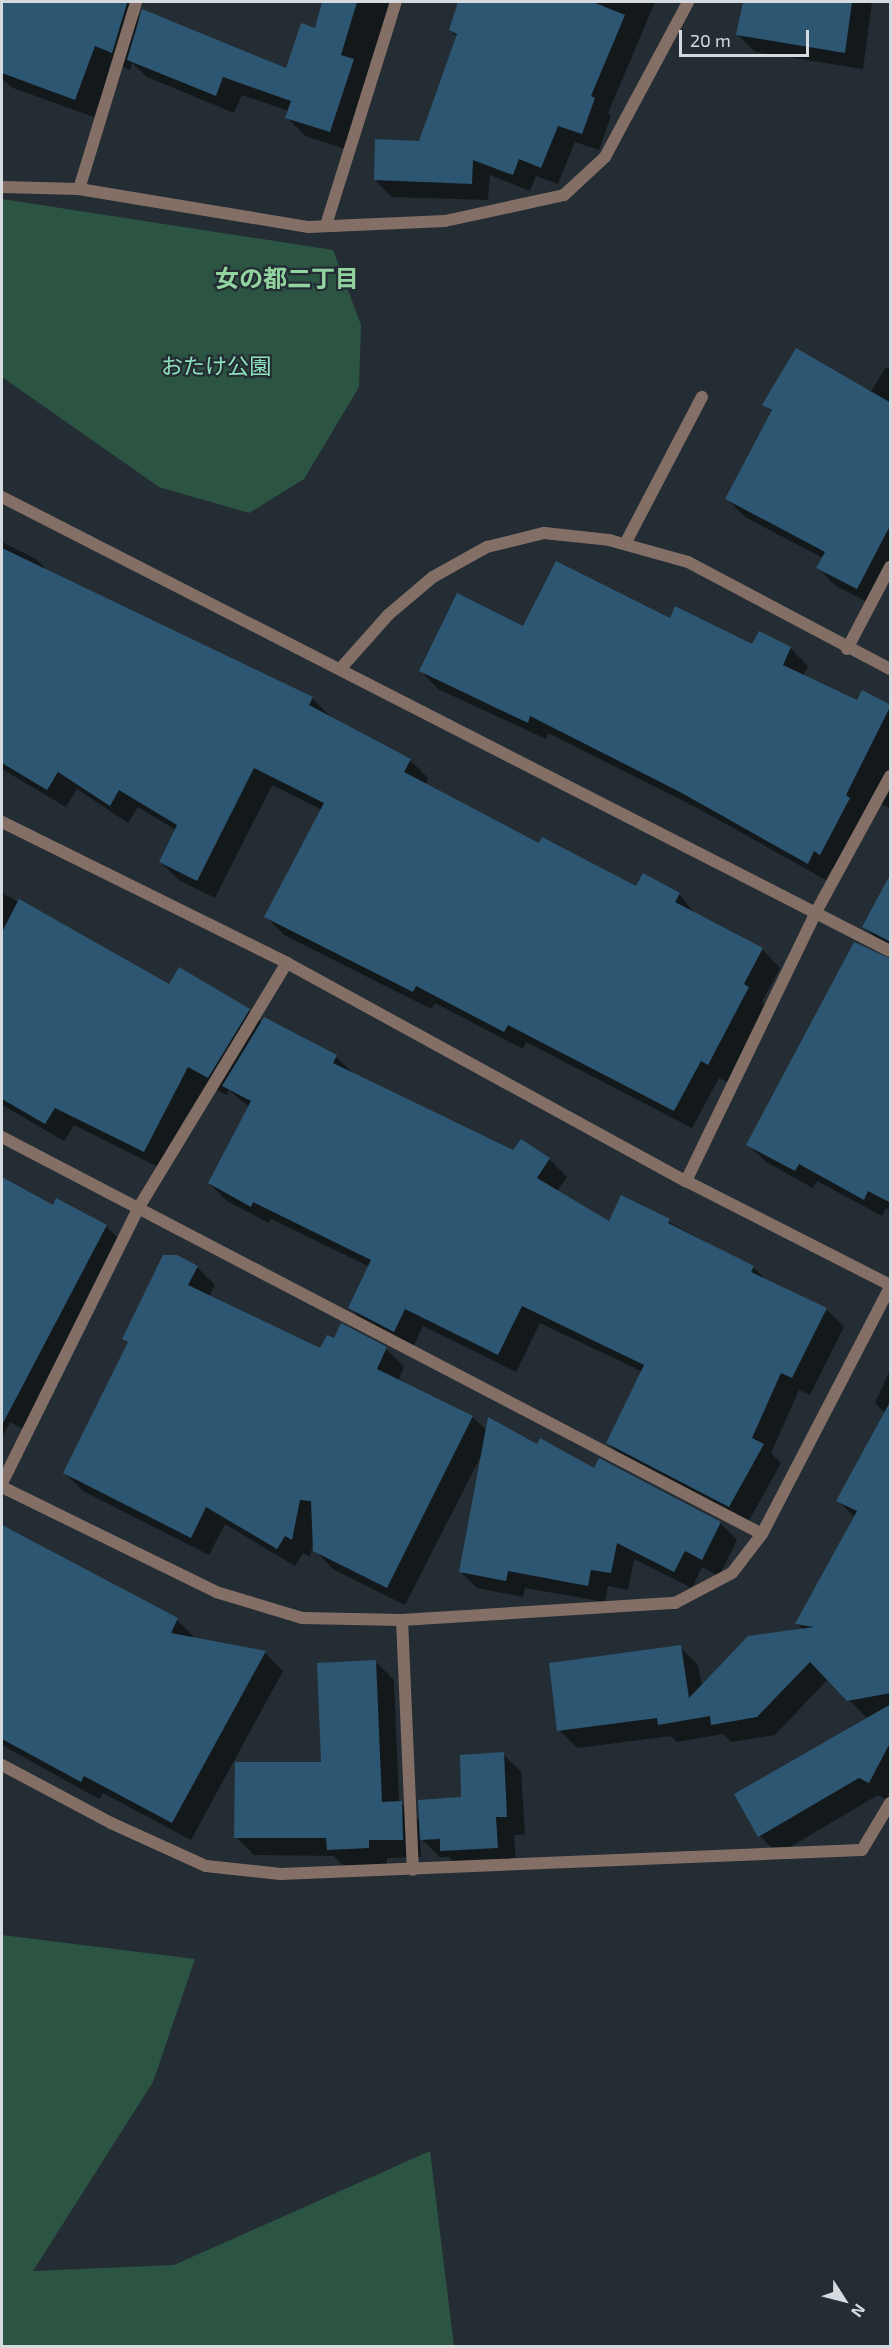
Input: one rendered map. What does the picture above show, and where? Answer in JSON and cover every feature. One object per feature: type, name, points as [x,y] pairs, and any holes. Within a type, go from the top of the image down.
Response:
[{"type":"street","points":[[79,189],[136,2]]},
{"type":"street","points":[[326,225],[396,2]]},
{"type":"street","points":[[2,186],[79,189],[309,227],[445,221],[564,195],[605,157],[688,2]]},
{"type":"street","points":[[625,544],[702,397]]},
{"type":"street","points":[[2,497],[341,668],[891,951]]},
{"type":"street","points":[[341,668],[388,615],[433,577],[487,548],[544,533],[625,544],[688,562],[847,649],[891,669]]},
{"type":"street","points":[[847,649],[891,567]]},
{"type":"street","points":[[686,1181],[816,912],[891,776]]},
{"type":"street","points":[[2,822],[287,963],[686,1181],[891,1286],[762,1534],[732,1573],[675,1603],[402,1620],[302,1618],[216,1592],[2,1485],[139,1207],[287,963]]},
{"type":"street","points":[[2,1137],[762,1534]]},
{"type":"street","points":[[402,1620],[413,1870]]},
{"type":"street","points":[[2,1765],[111,1823],[206,1866],[281,1874],[862,1850],[891,1803]]},
{"type":"green space","name":"おたけ公園","points":[[2,199],[333,250],[361,325],[359,387],[304,479],[249,513],[159,487],[2,377]]},
{"type":"green space","points":[[2,1935],[195,1959],[153,2082],[33,2271],[174,2265],[430,2151],[454,2346],[2,2346]]},
{"type":"building","points":[[2,2],[127,3],[112,53],[95,46],[75,100],[2,73]]},
{"type":"building","points":[[322,2],[357,2],[341,55],[354,59],[330,132],[285,118],[291,101],[223,77],[216,96],[127,60],[142,9],[286,68],[301,23],[315,28]]},
{"type":"building","points":[[458,2],[593,2],[625,15],[591,96],[595,98],[582,134],[558,126],[541,168],[519,159],[513,175],[473,160],[472,184],[374,180],[375,139],[419,141],[457,34],[449,30]]},
{"type":"building","points":[[743,2],[852,2],[845,53],[736,35]]},
{"type":"building","points":[[796,348],[891,403],[891,524],[857,589],[816,568],[825,552],[725,499],[772,410],[762,405]]},
{"type":"building","points":[[2,548],[313,697],[309,705],[411,759],[404,772],[539,843],[542,837],[636,886],[643,873],[680,893],[675,902],[763,948],[744,984],[749,987],[708,1065],[701,1061],[674,1111],[508,1025],[504,1032],[416,986],[413,992],[264,917],[324,803],[254,768],[197,881],[159,862],[177,825],[119,790],[110,806],[58,772],[47,790],[2,763]]},
{"type":"building","points":[[556,561],[670,618],[675,606],[752,644],[759,631],[791,647],[783,665],[857,700],[862,690],[891,705],[846,795],[850,798],[820,855],[814,851],[808,864],[680,792],[530,716],[528,723],[419,671],[457,593],[523,626]]},
{"type":"building","points":[[891,873],[891,942],[862,927]]},
{"type":"building","points":[[19,899],[169,984],[179,967],[250,1009],[208,1078],[188,1067],[144,1152],[55,1108],[45,1124],[2,1099],[2,932]]},
{"type":"building","points":[[854,942],[891,959],[891,1203],[868,1191],[864,1200],[799,1164],[795,1171],[746,1145]]},
{"type":"building","points":[[264,1017],[337,1055],[333,1063],[513,1150],[521,1139],[550,1158],[537,1178],[609,1221],[621,1195],[670,1219],[668,1223],[754,1266],[751,1272],[827,1308],[792,1378],[781,1373],[752,1438],[764,1444],[729,1507],[606,1443],[644,1365],[522,1306],[498,1355],[405,1309],[394,1332],[348,1308],[371,1260],[253,1202],[251,1207],[208,1183],[251,1101],[222,1086]]},
{"type":"building","points":[[2,1177],[53,1205],[56,1198],[107,1225],[2,1425]]},
{"type":"building","points":[[163,1255],[177,1255],[198,1266],[188,1285],[320,1348],[327,1335],[334,1338],[341,1323],[387,1347],[377,1369],[473,1416],[387,1588],[313,1551],[311,1501],[300,1500],[292,1540],[285,1536],[277,1549],[206,1507],[191,1538],[63,1473],[128,1342],[122,1339]]},
{"type":"building","points":[[891,1400],[891,1693],[847,1701],[810,1662],[757,1717],[711,1725],[710,1716],[658,1725],[657,1718],[557,1731],[549,1663],[681,1645],[689,1698],[748,1636],[814,1627],[795,1624],[857,1511],[836,1501]]},
{"type":"building","points":[[488,1417],[537,1444],[540,1438],[594,1468],[599,1458],[721,1522],[702,1560],[685,1551],[674,1572],[617,1543],[611,1573],[591,1570],[588,1586],[508,1571],[506,1581],[459,1572]]},
{"type":"building","points":[[2,1525],[178,1618],[171,1633],[266,1651],[172,1823],[84,1776],[81,1782],[2,1739]]},
{"type":"building","points":[[376,1660],[382,1802],[402,1801],[403,1840],[369,1840],[369,1848],[327,1850],[326,1838],[234,1838],[235,1762],[321,1762],[317,1663]]},
{"type":"building","points":[[891,1704],[891,1741],[869,1783],[859,1778],[758,1837],[734,1794]]},
{"type":"building","points":[[504,1752],[507,1817],[496,1817],[498,1848],[440,1851],[440,1839],[420,1840],[418,1800],[461,1797],[460,1755]]},
{"type":"district","name":"女の都二丁目","points":[[287,278]]}]
